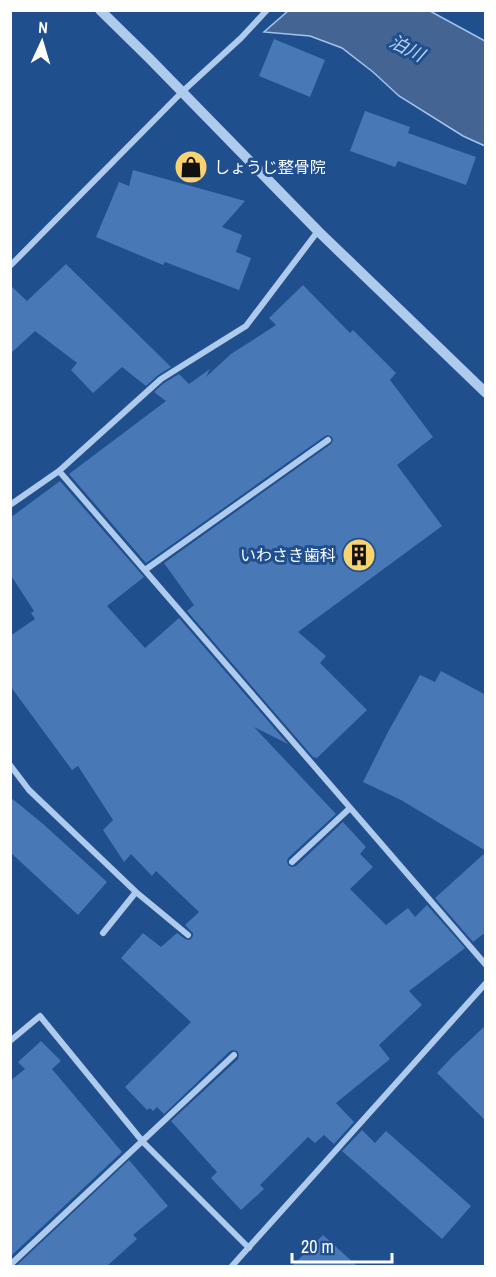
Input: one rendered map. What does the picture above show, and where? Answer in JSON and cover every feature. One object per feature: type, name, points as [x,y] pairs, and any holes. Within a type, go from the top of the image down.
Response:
[{"type":"street","points":[[100,10],[318,231],[486,393]]},
{"type":"street","points":[[10,266],[182,92],[241,38],[267,10]]},
{"type":"street","points":[[10,505],[59,471],[161,379],[246,326],[318,231]]},
{"type":"street","points":[[145,570],[328,440]]},
{"type":"street","points":[[59,471],[486,965]]},
{"type":"street","points":[[10,765],[29,790],[136,892],[188,935]]},
{"type":"street","points":[[292,862],[350,808]]},
{"type":"street","points":[[103,933],[136,892]]},
{"type":"street","points":[[232,1266],[486,983]]},
{"type":"street","points":[[10,1041],[40,1016],[143,1142],[249,1248]]},
{"type":"street","points":[[10,1265],[234,1055]]},
{"type":"water","name":"泊川","points":[[288,11],[430,11],[485,41],[485,146],[463,136],[399,96],[342,48],[310,36],[264,32]]},
{"type":"building","points":[[274,39],[325,60],[310,97],[259,76]]},
{"type":"building","points":[[365,111],[410,127],[408,133],[476,157],[466,185],[398,161],[395,167],[350,151]]},
{"type":"building","points":[[133,170],[245,201],[222,227],[242,235],[236,252],[251,258],[239,290],[165,262],[163,265],[96,237],[119,182],[129,186]]},
{"type":"building","points":[[66,264],[171,367],[146,386],[122,367],[93,393],[71,370],[77,363],[35,331],[10,354],[10,285],[27,301]]},
{"type":"building","points":[[303,285],[350,333],[353,330],[396,373],[390,380],[433,437],[397,465],[442,526],[298,632],[326,656],[320,663],[367,710],[317,758],[313,757],[187,611],[194,605],[164,563],[331,444],[332,437],[325,436],[146,563],[69,474],[166,401],[154,392],[164,383],[179,374],[189,384],[210,369],[206,377],[231,354],[276,325],[269,318]]},
{"type":"building","points":[[60,481],[144,577],[107,606],[145,648],[179,618],[288,744],[254,727],[336,814],[288,858],[288,865],[296,866],[343,822],[366,847],[360,854],[373,867],[350,889],[386,925],[408,908],[415,917],[427,905],[465,948],[409,991],[422,1005],[379,1045],[390,1059],[336,1103],[354,1122],[334,1144],[324,1135],[315,1143],[308,1137],[260,1185],[264,1189],[241,1210],[211,1178],[217,1172],[171,1121],[238,1059],[237,1051],[230,1051],[164,1114],[157,1107],[153,1111],[150,1108],[147,1110],[125,1087],[191,1022],[121,958],[143,933],[161,947],[177,933],[190,940],[193,933],[185,925],[199,912],[156,871],[152,876],[131,854],[124,862],[103,830],[113,820],[78,766],[72,770],[11,687],[10,636],[35,619],[31,613],[34,611],[10,574],[10,518]]},
{"type":"building","points":[[441,671],[486,695],[486,851],[401,800],[363,782],[420,675],[435,682]]},
{"type":"building","points":[[10,797],[107,882],[78,915],[10,852]]},
{"type":"building","points":[[486,852],[486,932],[473,942],[435,898]]},
{"type":"building","points":[[486,1025],[486,1121],[437,1073]]},
{"type":"building","points":[[41,1041],[61,1061],[52,1069],[122,1152],[10,1257],[10,1081],[25,1069],[18,1062]]},
{"type":"building","points":[[362,1130],[375,1143],[386,1131],[471,1206],[442,1239],[342,1151]]},
{"type":"building","points":[[129,1160],[168,1206],[133,1235],[137,1239],[107,1266],[16,1266]]},
{"type":"building","points":[[323,1235],[357,1266],[292,1266]]},
{"type":"place","name":"しょうじ整骨院","points":[[191,167]]},
{"type":"place","name":"いわさき歯科","points":[[359,555]]}]
